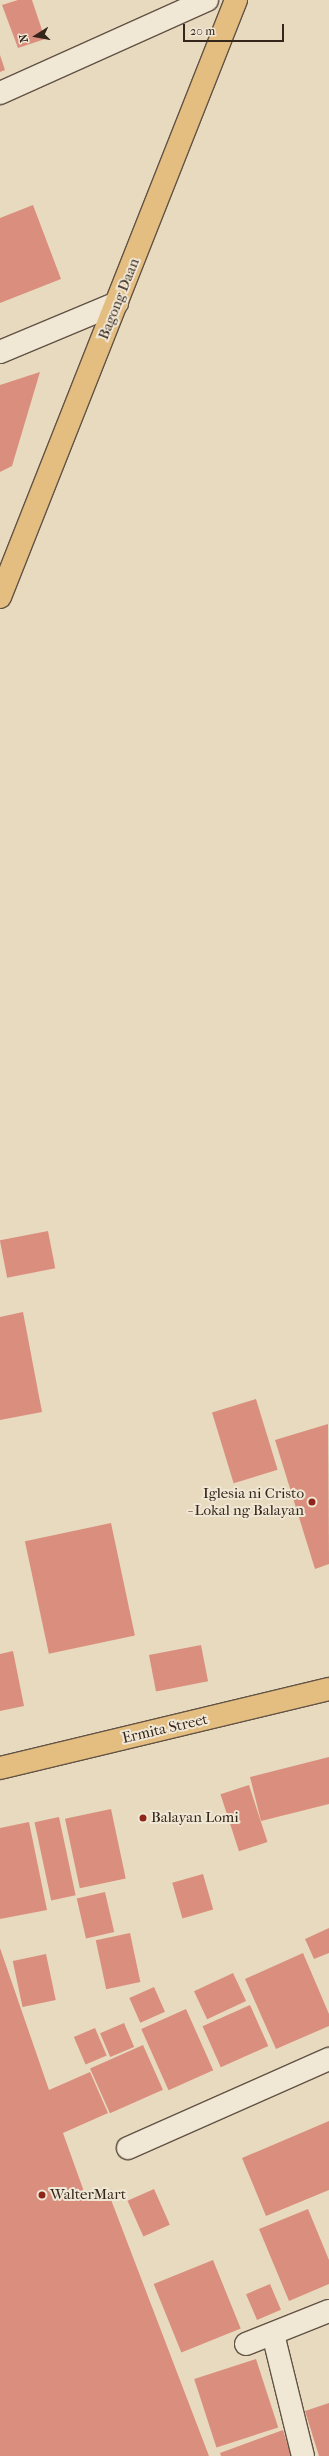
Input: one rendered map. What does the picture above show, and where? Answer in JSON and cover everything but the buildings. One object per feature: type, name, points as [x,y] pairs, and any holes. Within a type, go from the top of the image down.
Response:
[{"type":"main road","name":"Bagong Daan","points":[[0,597],[236,0]]},
{"type":"main road","name":"Ermita Street","points":[[0,1768],[329,1689]]},
{"type":"street","points":[[0,93],[207,0]]},
{"type":"street","points":[[0,352],[117,303]]},
{"type":"street","points":[[128,2148],[329,2059]]},
{"type":"street","points":[[246,2344],[329,2311]]},
{"type":"street","points":[[273,2334],[303,2456]]},
{"type":"place","name":"Iglesia ni Cristo - Lokal ng Balayan","points":[[312,1502]]},
{"type":"place","name":"Balayan Lomi","points":[[143,1818]]},
{"type":"place","name":"WalterMart","points":[[42,2195]]}]
